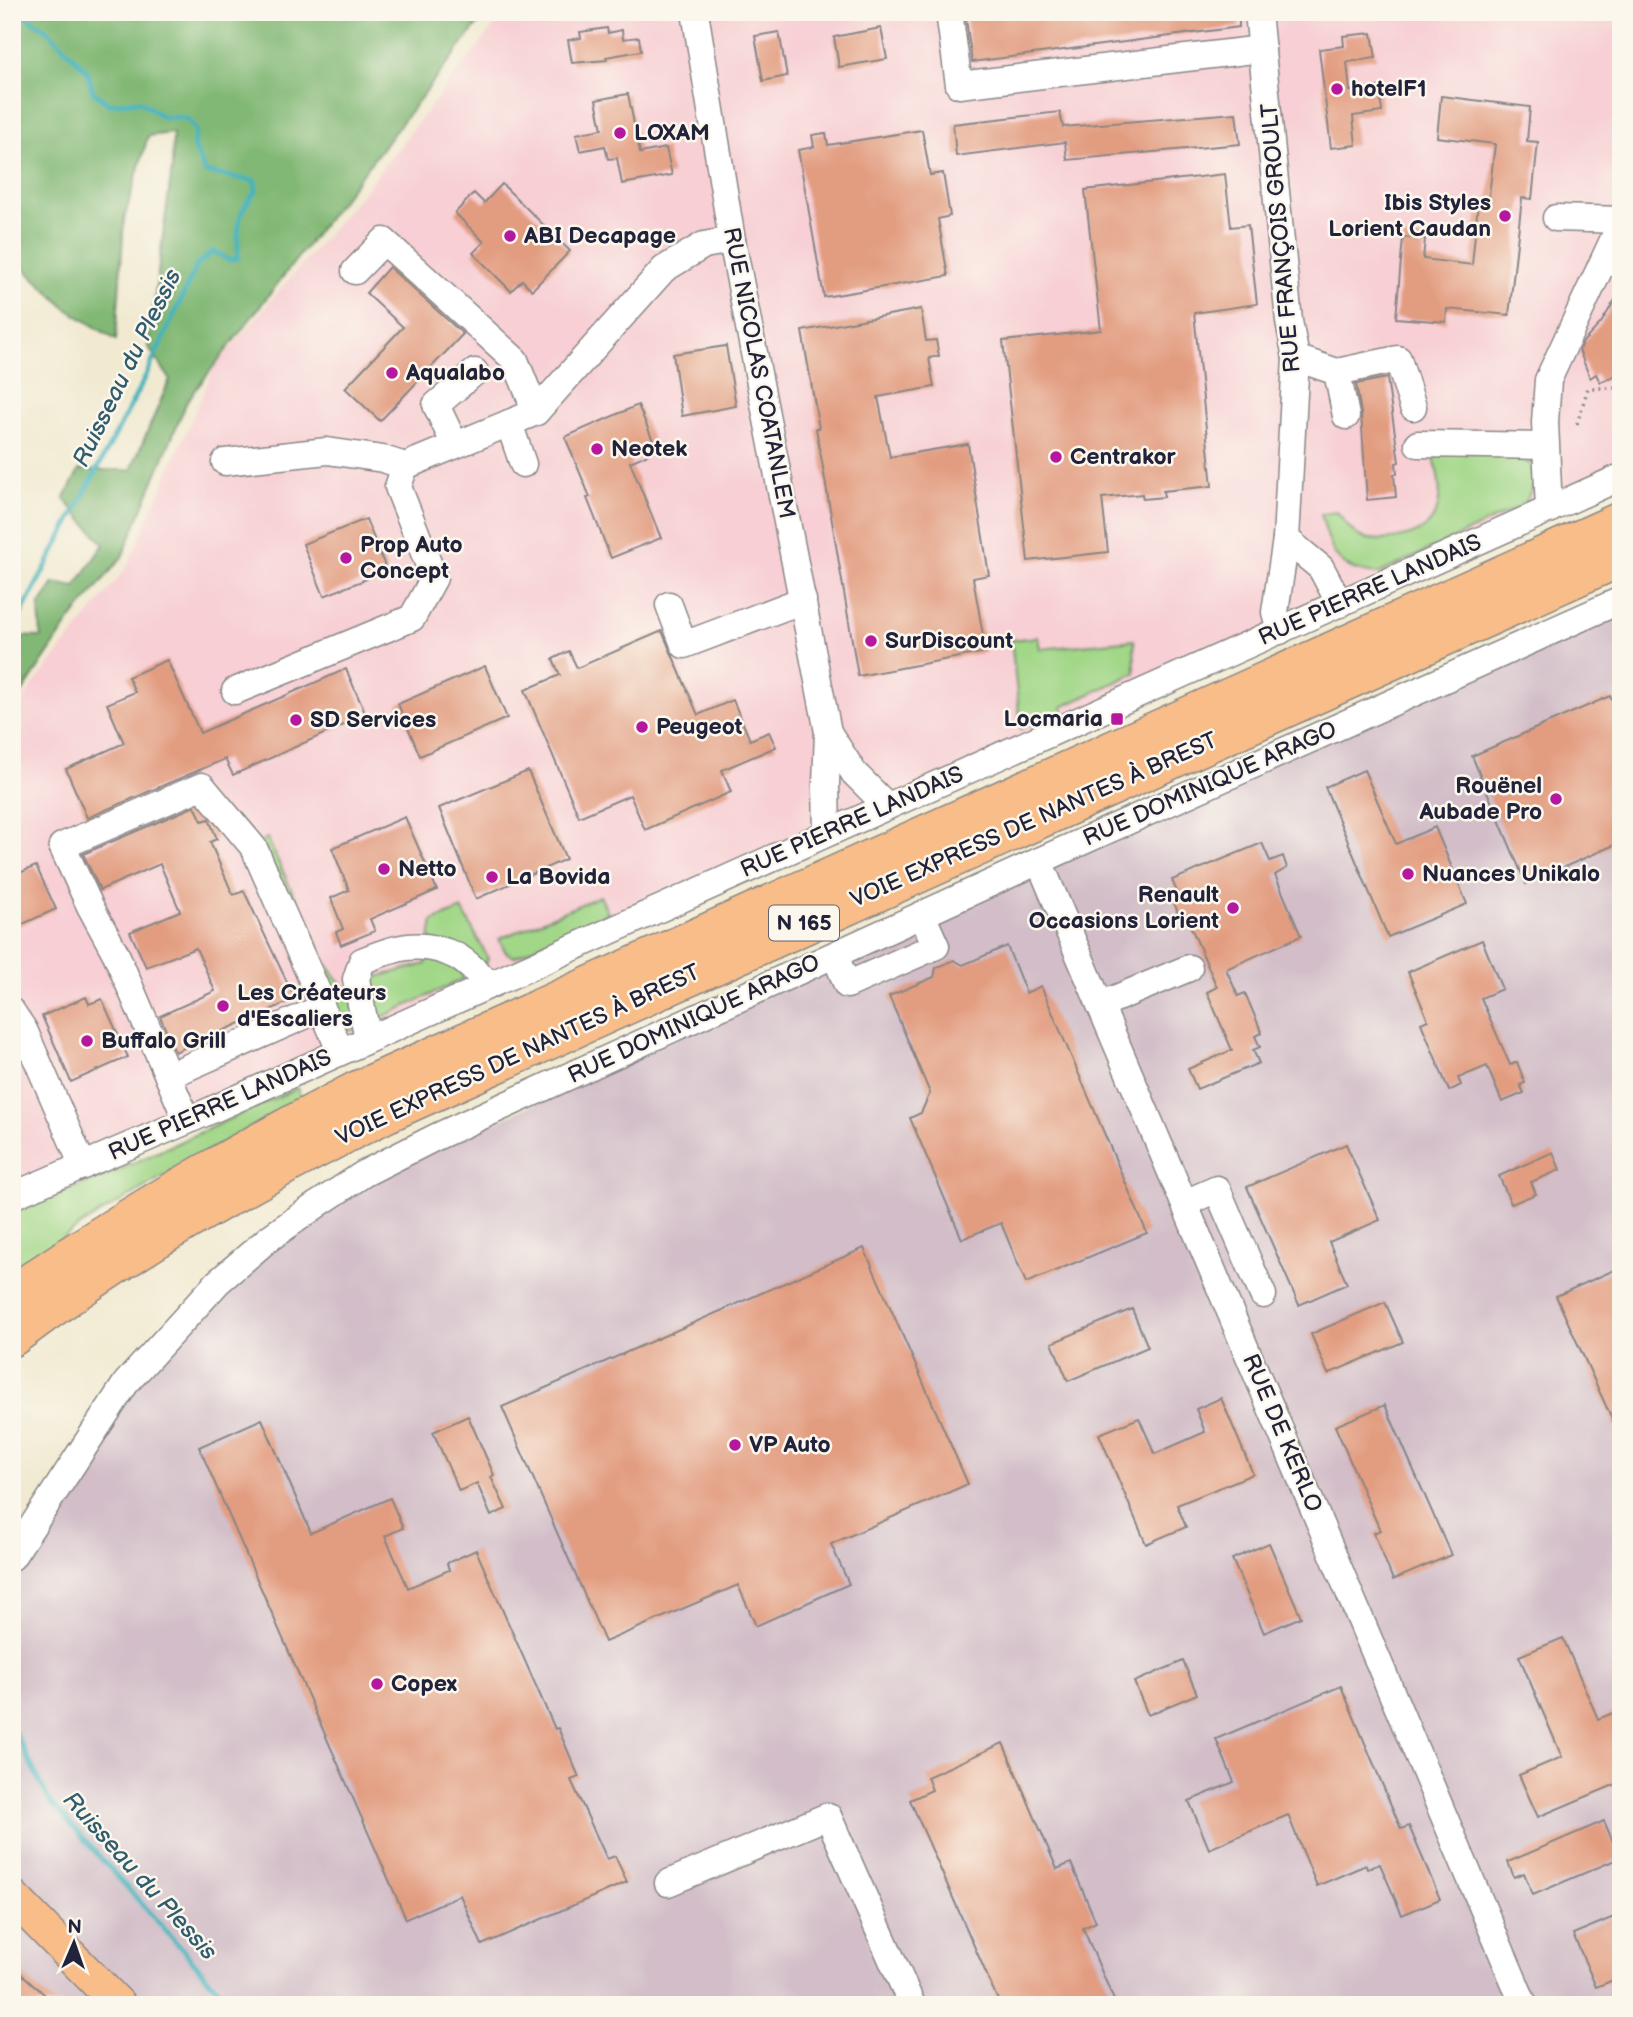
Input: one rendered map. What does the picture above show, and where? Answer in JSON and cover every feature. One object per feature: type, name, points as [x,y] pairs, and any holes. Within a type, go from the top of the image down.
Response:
[{"type":"highway","name":"VOIE EXPRESS DE NANTES À BREST","points":[[12,1295],[81,1247],[169,1193],[257,1142],[356,1091],[1621,521]]},
{"type":"highway","name":"VOIE EXPRESS DE NANTES À BREST","points":[[12,1337],[118,1262],[206,1208],[387,1112],[1621,557]]},
{"type":"main road","points":[[12,1896],[118,2004]]},
{"type":"street","name":"RUE NICOLAS COATANLEM","points":[[695,12],[732,240],[828,732],[827,832]]},
{"type":"street","points":[[949,12],[958,85],[1262,49]]},
{"type":"street","name":"RUE FRANÇOIS GROULT","points":[[1258,12],[1289,321],[1296,358],[1286,539],[1275,612],[1280,631]]},
{"type":"street","points":[[1549,510],[1545,446],[1545,398],[1548,380],[1621,222],[1556,218]]},
{"type":"street","points":[[225,462],[327,451],[383,459],[405,466],[536,412],[664,269],[704,245],[732,240]]},
{"type":"street","points":[[355,271],[384,241],[515,360],[536,412]]},
{"type":"street","points":[[1296,358],[1337,372],[1398,359],[1413,407]]},
{"type":"street","points":[[455,446],[436,405],[475,372]]},
{"type":"street","points":[[1337,372],[1346,416]]},
{"type":"street","points":[[509,423],[523,464]]},
{"type":"street","points":[[1418,444],[1545,446]]},
{"type":"street","points":[[235,691],[412,618],[433,578],[398,487],[405,466]]},
{"type":"street","name":"RUE PIERRE LANDAIS","points":[[12,1196],[187,1121],[1621,477]]},
{"type":"street","points":[[1286,539],[1321,568],[1340,604]]},
{"type":"street","points":[[669,606],[684,645],[803,600]]},
{"type":"street","name":"RUE DOMINIQUE ARAGO","points":[[12,1557],[126,1383],[218,1282],[268,1240],[377,1167],[436,1137],[835,954],[1621,600]]},
{"type":"street","name":"RUE NICOLAS COATANLEM","points":[[828,732],[854,774],[887,806]]},
{"type":"street","points":[[187,1121],[116,954],[62,846],[202,786],[254,848],[341,1051]]},
{"type":"street","name":"RUE DE KERLO","points":[[1040,861],[1524,2005]]},
{"type":"street","points":[[368,1039],[356,979],[362,961],[392,948],[427,946],[458,957],[490,984]]},
{"type":"street","points":[[1100,1005],[1189,968]]},
{"type":"street","points":[[168,1076],[322,1008]]},
{"type":"street","name":"RUE PIERRE LANDAIS","points":[[12,1012],[24,1030],[83,1166]]},
{"type":"street","points":[[1185,1203],[1217,1189],[1264,1295]]},
{"type":"street","points":[[668,1883],[828,1816],[912,2005]]},
{"type":"path","points":[[1577,424],[1588,388],[1615,388],[1621,385]]},
{"type":"shaded area","points":[[505,12],[1621,12],[1621,477],[12,1196],[12,718],[33,685],[127,567],[215,366],[357,200]]},
{"type":"shaded area","points":[[1621,600],[1621,2005],[12,2005],[12,1557],[126,1383],[318,1204]]},
{"type":"green space","points":[[12,12],[487,12],[187,401],[122,557],[71,619],[12,708],[12,636],[41,637],[39,606],[54,583],[75,587],[104,544],[64,499],[79,470],[131,470],[170,379],[148,347],[172,169],[173,133],[148,136],[124,219],[116,340],[67,309],[12,257]]},
{"type":"green space","points":[[1432,449],[1512,453],[1531,465],[1537,479],[1526,500],[1518,508],[1378,574],[1363,572],[1344,564],[1332,549],[1321,514],[1337,512],[1353,531],[1367,539],[1388,540],[1419,531],[1433,518],[1439,501],[1438,475]]},
{"type":"green space","points":[[1038,637],[1040,649],[1134,640],[1135,673],[1062,707],[1064,711],[1021,729],[1011,640]]},
{"type":"green space","points":[[267,838],[327,965],[353,998],[357,1029],[348,1030],[338,1026],[262,841]]},
{"type":"green space","points":[[600,896],[608,913],[519,955],[513,957],[505,951],[499,939]]},
{"type":"green space","points":[[462,909],[488,958],[486,964],[430,939],[433,921]]},
{"type":"green space","points":[[428,955],[459,970],[464,979],[374,1021],[369,979],[426,964]]},
{"type":"green space","points":[[297,1088],[302,1099],[189,1161],[81,1225],[12,1274],[12,1213],[114,1172]]},
{"type":"building","points":[[965,12],[1239,12],[1239,27],[972,62]]},
{"type":"building","points":[[607,28],[608,33],[622,30],[623,39],[639,37],[641,51],[606,57],[607,60],[572,63],[568,40],[581,38],[580,32]]},
{"type":"building","points":[[881,28],[887,59],[839,67],[834,37]]},
{"type":"building","points":[[779,32],[787,76],[763,81],[755,36]]},
{"type":"building","name":"hotelF1","points":[[1372,33],[1376,58],[1347,62],[1350,91],[1379,87],[1382,112],[1353,116],[1356,145],[1331,148],[1319,49],[1344,46],[1343,36]]},
{"type":"building","points":[[628,94],[640,153],[666,148],[672,175],[622,184],[617,158],[608,159],[605,146],[580,151],[576,134],[602,129],[596,100]]},
{"type":"building","points":[[1441,96],[1530,107],[1527,141],[1538,142],[1532,199],[1522,198],[1509,315],[1447,309],[1446,322],[1396,318],[1403,237],[1425,239],[1423,259],[1472,265],[1478,203],[1488,204],[1495,144],[1437,137]]},
{"type":"building","points":[[1060,112],[1063,127],[1236,113],[1240,144],[1067,160],[1065,142],[956,156],[953,124]]},
{"type":"building","points":[[922,130],[930,175],[943,173],[950,216],[938,219],[948,276],[824,297],[798,150],[814,147],[812,135],[826,133],[828,145]]},
{"type":"building","points":[[1225,174],[1231,227],[1248,225],[1257,304],[1194,313],[1212,486],[1163,491],[1164,497],[1143,499],[1142,494],[1102,498],[1108,552],[1028,561],[1003,341],[1101,330],[1085,190]]},
{"type":"building","points":[[502,184],[570,251],[532,290],[522,280],[511,291],[473,253],[484,242],[455,213],[474,193],[484,203]]},
{"type":"building","points":[[389,267],[463,334],[380,421],[345,388],[403,327],[366,293]]},
{"type":"building","points":[[1621,290],[1621,373],[1600,382],[1596,374],[1590,378],[1579,350],[1601,323]]},
{"type":"building","points":[[921,309],[926,341],[936,340],[939,356],[929,358],[934,387],[878,397],[890,457],[968,444],[989,575],[973,578],[986,652],[858,676],[802,331]]},
{"type":"building","points":[[726,346],[736,406],[682,416],[673,354]]},
{"type":"building","points":[[1387,378],[1399,462],[1396,463],[1397,474],[1394,474],[1396,497],[1367,500],[1361,413],[1356,384]]},
{"type":"building","points":[[638,405],[657,450],[630,462],[661,538],[611,558],[565,437]]},
{"type":"building","points":[[366,519],[387,571],[324,596],[303,544]]},
{"type":"building","name":"Peugeot","points":[[662,631],[698,715],[733,700],[750,740],[769,732],[776,747],[722,770],[731,792],[645,830],[630,795],[579,817],[525,690],[560,675],[553,659],[569,651],[577,668]]},
{"type":"building","points":[[167,660],[200,733],[346,669],[366,715],[233,775],[225,759],[87,818],[66,769],[124,743],[107,704],[135,692],[128,677]]},
{"type":"building","points":[[485,666],[507,718],[420,756],[398,704]]},
{"type":"building","name":"Rouënel Aubade Pro","points":[[1610,696],[1621,721],[1621,842],[1526,884],[1472,756]]},
{"type":"building","name":"Nuances Unikalo","points":[[1364,770],[1396,844],[1435,827],[1467,904],[1388,937],[1325,787]]},
{"type":"building","points":[[528,771],[566,859],[476,899],[439,808]]},
{"type":"building","points":[[195,806],[202,821],[209,819],[217,839],[210,842],[233,895],[244,891],[295,999],[175,1052],[160,1016],[215,991],[196,948],[146,967],[130,932],[180,911],[160,864],[100,890],[83,854]]},
{"type":"building","name":"Netto","points":[[405,817],[437,890],[370,919],[375,931],[341,945],[336,932],[343,929],[331,898],[349,890],[332,848]]},
{"type":"building","name":"Renault Occasions Lorient","points":[[1262,843],[1270,861],[1283,856],[1287,868],[1275,875],[1301,936],[1226,969],[1238,996],[1245,993],[1262,1033],[1255,1036],[1260,1047],[1253,1050],[1259,1063],[1197,1089],[1188,1069],[1232,1050],[1207,992],[1217,987],[1186,916],[1180,918],[1173,900],[1179,897],[1172,880]]},
{"type":"building","points":[[36,866],[56,909],[12,929],[12,876]]},
{"type":"building","points":[[1482,940],[1502,989],[1481,998],[1510,1065],[1517,1062],[1525,1083],[1520,1085],[1524,1093],[1502,1102],[1487,1066],[1458,1078],[1461,1085],[1449,1091],[1421,1023],[1428,1020],[1408,972]]},
{"type":"building","points":[[1007,946],[1026,993],[1041,986],[1147,1233],[1026,1283],[1001,1223],[962,1239],[910,1118],[921,1113],[930,1093],[889,996],[934,977],[936,968],[954,960],[963,965]]},
{"type":"building","name":"Buffalo Grill","points":[[86,997],[89,1004],[102,999],[128,1057],[71,1082],[42,1016]]},
{"type":"building","points":[[1346,1144],[1380,1220],[1329,1242],[1347,1284],[1299,1305],[1247,1187]]},
{"type":"building","points":[[1553,1152],[1560,1170],[1531,1182],[1536,1194],[1511,1204],[1499,1176]]},
{"type":"building","name":"VP Auto","points":[[864,1248],[968,1484],[831,1544],[849,1584],[756,1626],[738,1585],[605,1642],[502,1407]]},
{"type":"building","points":[[1621,1267],[1621,1439],[1556,1296]]},
{"type":"building","points":[[1385,1302],[1403,1342],[1328,1374],[1311,1334]]},
{"type":"building","points":[[1132,1309],[1148,1347],[1068,1381],[1052,1343]]},
{"type":"building","points":[[1221,1398],[1253,1474],[1177,1505],[1186,1527],[1146,1544],[1099,1434],[1139,1418],[1155,1454],[1205,1432],[1196,1409]]},
{"type":"building","points":[[1385,1405],[1451,1555],[1393,1580],[1374,1533],[1380,1530],[1335,1426]]},
{"type":"building","points":[[468,1416],[506,1509],[491,1516],[477,1483],[459,1491],[433,1432]]},
{"type":"building","name":"Copex","points":[[262,1419],[311,1533],[390,1498],[403,1528],[385,1536],[408,1588],[449,1570],[447,1563],[476,1550],[579,1777],[571,1780],[607,1859],[615,1856],[627,1882],[482,1945],[460,1895],[406,1919],[199,1447]]},
{"type":"building","points":[[1269,1543],[1301,1617],[1264,1633],[1232,1559]]},
{"type":"building","points":[[1563,1638],[1598,1719],[1621,1710],[1621,1782],[1538,1817],[1519,1775],[1562,1757],[1519,1656]]},
{"type":"building","points":[[1183,1661],[1197,1694],[1148,1715],[1134,1682]]},
{"type":"building","points":[[1341,1686],[1401,1829],[1409,1826],[1440,1899],[1402,1915],[1380,1864],[1367,1869],[1366,1865],[1317,1886],[1288,1815],[1209,1849],[1189,1801],[1234,1782],[1216,1739]]},
{"type":"building","points":[[1003,1743],[1057,1869],[1071,1863],[1096,1922],[1083,1928],[1116,2005],[1000,2005],[910,1800],[932,1790],[927,1777]]},
{"type":"building","points":[[1604,1821],[1620,1858],[1533,1895],[1524,1873],[1514,1877],[1508,1862]]},
{"type":"building","points":[[1621,1914],[1621,1977],[1596,1987],[1573,1934]]},
{"type":"building","points":[[12,1965],[56,2005],[12,2005]]},
{"type":"waterway","name":"Ruisseau du Plessis","points":[[12,631],[143,382],[197,265],[213,251],[229,260],[238,258],[241,215],[256,191],[255,181],[205,172],[193,145],[196,130],[186,118],[163,117],[140,101],[109,104],[93,92],[87,71],[46,29],[18,12]]},
{"type":"waterway","name":"Ruisseau du Plessis","points":[[12,1727],[49,1800],[232,2005]]},
{"type":"place","name":"hotelF1","points":[[1337,89]]},
{"type":"place","name":"LOXAM","points":[[620,133]]},
{"type":"place","name":"Ibis Styles Lorient Caudan","points":[[1505,216]]},
{"type":"place","name":"ABI Decapage","points":[[510,236]]},
{"type":"place","name":"Aqualabo","points":[[392,373]]},
{"type":"place","name":"Neotek","points":[[597,449]]},
{"type":"place","name":"Centrakor","points":[[1056,457]]},
{"type":"place","name":"Prop Auto Concept","points":[[346,558]]},
{"type":"place","name":"SurDiscount","points":[[871,641]]},
{"type":"place","name":"Locmaria","points":[[1117,719]]},
{"type":"place","name":"SD Services","points":[[296,720]]},
{"type":"place","name":"Peugeot","points":[[642,727]]},
{"type":"place","name":"Rouënel Aubade Pro","points":[[1556,799]]},
{"type":"place","name":"Netto","points":[[384,869]]},
{"type":"place","name":"Nuances Unikalo","points":[[1408,874]]},
{"type":"place","name":"La Bovida","points":[[492,877]]},
{"type":"place","name":"Renault Occasions Lorient","points":[[1233,908]]},
{"type":"place","name":"Les Créateurs d'Escaliers","points":[[223,1006]]},
{"type":"place","name":"Buffalo Grill","points":[[87,1041]]},
{"type":"place","name":"VP Auto","points":[[735,1445]]},
{"type":"place","name":"Copex","points":[[377,1684]]}]
